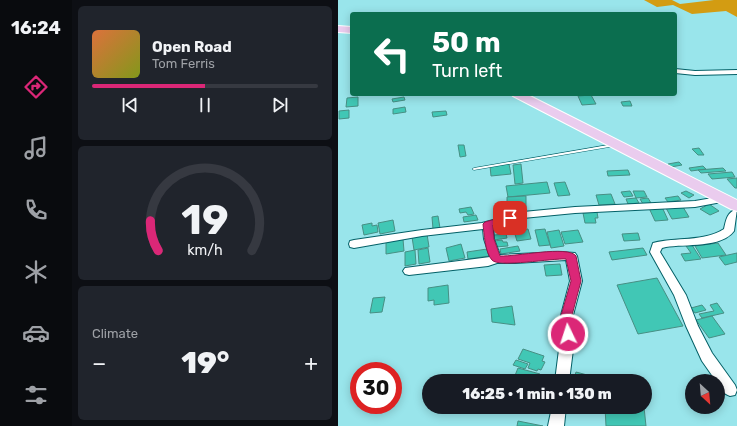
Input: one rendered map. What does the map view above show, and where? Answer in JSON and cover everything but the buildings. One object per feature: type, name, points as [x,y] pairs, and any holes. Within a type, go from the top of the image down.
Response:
[{"type":"main road","points":[[338,28],[350,30]]},
{"type":"main road","points":[[522,96],[737,206]]},
{"type":"street","points":[[677,71],[737,72]]},
{"type":"street","points":[[354,244],[488,224],[523,215],[575,210],[695,204],[724,199]]},
{"type":"street","points":[[730,390],[707,357],[692,326],[680,295],[655,252],[657,246],[667,242],[705,240],[721,237],[729,231],[731,218],[737,212]]},
{"type":"street","points":[[488,224],[489,239],[496,259]]},
{"type":"street","points":[[409,271],[488,262],[496,259],[508,260],[556,255],[571,256],[576,281],[566,319],[568,334],[563,374]]},
{"type":"street","points":[[556,426],[558,414]]},
{"type":"lane","points":[[474,169],[617,144]]},
{"type":"shaded area","points":[[644,0],[672,0],[680,4],[714,0],[737,0],[737,17],[726,11],[692,14],[673,5],[657,7]]},
{"type":"route","points":[[510,218],[498,220],[488,224],[489,239],[496,259],[508,260],[556,255],[571,256],[576,281],[566,319],[568,334]]}]
